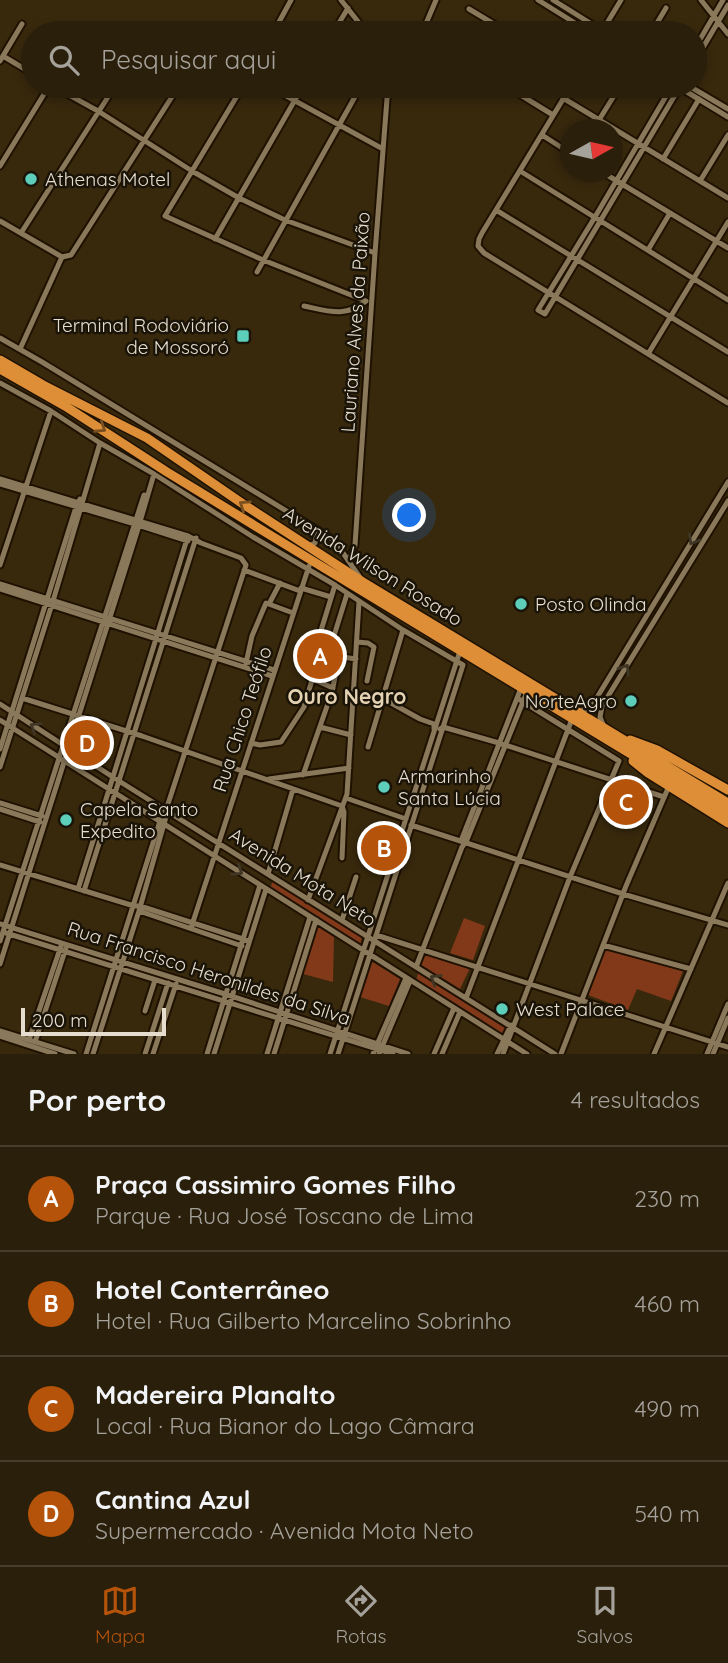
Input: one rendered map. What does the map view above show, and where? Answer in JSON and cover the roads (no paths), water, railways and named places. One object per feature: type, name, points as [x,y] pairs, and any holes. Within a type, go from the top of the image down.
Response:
[{"type":"highway","name":"Avenida Wilson Rosado","points":[[0,360],[147,438],[363,582],[614,739],[728,803]]},
{"type":"highway","name":"Avenida Wilson Rosado","points":[[0,369],[65,406],[309,564],[460,650],[522,695],[606,729],[614,739]]},
{"type":"highway","points":[[139,453],[150,449],[147,438]]},
{"type":"highway","points":[[167,472],[162,461],[166,457],[176,457]]},
{"type":"highway","points":[[614,739],[648,773],[728,823]]},
{"type":"highway","points":[[614,739],[657,750],[728,790]]},
{"type":"highway","name":"Avenida Wilson Rosado","points":[[638,753],[728,813]]},
{"type":"street","points":[[280,21],[291,0]]},
{"type":"street","points":[[341,0],[358,21]]},
{"type":"street","points":[[427,21],[436,0]]},
{"type":"street","points":[[538,0],[572,21]]},
{"type":"street","points":[[553,0],[586,21]]},
{"type":"street","points":[[562,15],[570,0]]},
{"type":"street","points":[[609,21],[621,0]]},
{"type":"street","points":[[701,0],[728,34]]},
{"type":"street","points":[[707,27],[723,0]]},
{"type":"street","points":[[707,40],[728,5]]},
{"type":"street","points":[[340,21],[348,8]]},
{"type":"street","points":[[659,21],[667,8]]},
{"type":"street","points":[[469,9],[489,21]]},
{"type":"street","points":[[21,26],[1,57],[21,68]]},
{"type":"street","points":[[0,166],[43,98]]},
{"type":"street","points":[[74,98],[239,198],[285,220],[375,253]]},
{"type":"street","points":[[21,233],[107,98]]},
{"type":"street","points":[[0,221],[61,257],[71,255],[171,98]]},
{"type":"street","points":[[236,98],[165,216],[263,260],[366,301],[347,312],[304,306]]},
{"type":"street","points":[[291,98],[383,149]]},
{"type":"street","points":[[257,272],[354,98]]},
{"type":"street","name":"Lauriano Alves da Paixão","points":[[349,560],[355,545],[387,98]]},
{"type":"street","points":[[525,98],[553,115]]},
{"type":"street","points":[[600,119],[613,98]]},
{"type":"street","points":[[623,175],[673,98]]},
{"type":"street","points":[[704,98],[728,109]]},
{"type":"street","points":[[597,119],[563,99],[479,239],[480,248],[555,298],[728,402]]},
{"type":"street","points":[[663,159],[699,99],[728,117]]},
{"type":"street","points":[[215,239],[295,100]]},
{"type":"street","points":[[542,135],[560,146]]},
{"type":"street","points":[[623,135],[728,198]]},
{"type":"street","points":[[700,181],[728,135]]},
{"type":"street","points":[[520,171],[728,300]]},
{"type":"street","points":[[598,219],[571,255],[538,310],[545,314],[578,260],[619,182],[728,248]]},
{"type":"street","points":[[496,210],[728,352]]},
{"type":"street","points":[[648,250],[670,213]]},
{"type":"street","points":[[648,354],[728,222]]},
{"type":"street","points":[[20,349],[61,257]]},
{"type":"street","points":[[0,338],[334,540],[363,582]]},
{"type":"street","points":[[0,383],[153,473],[243,531],[309,564],[359,602],[460,664]]},
{"type":"street","points":[[0,565],[51,411]]},
{"type":"street","points":[[0,766],[14,713],[100,443]]},
{"type":"street","points":[[0,941],[25,873],[153,473]]},
{"type":"street","points":[[0,481],[80,503],[197,541],[243,559],[246,565],[162,823],[138,908],[86,1054]]},
{"type":"street","points":[[466,998],[575,715],[593,704],[728,482]]},
{"type":"street","points":[[606,729],[600,717],[601,708],[728,500]]},
{"type":"street","points":[[307,546],[315,543],[316,529]]},
{"type":"street","points":[[81,890],[188,538]]},
{"type":"street","points":[[160,637],[197,541]]},
{"type":"street","name":"Rua Chico Teófilo","points":[[192,926],[309,564]]},
{"type":"street","points":[[244,570],[300,590],[331,597]]},
{"type":"street","points":[[670,580],[677,572],[681,573],[670,596]]},
{"type":"street","points":[[246,665],[252,636],[266,603],[269,604],[280,583]]},
{"type":"street","points":[[0,584],[273,673]]},
{"type":"street","points":[[333,688],[308,677],[307,673],[335,585]]},
{"type":"street","points":[[0,589],[49,602]]},
{"type":"street","points":[[251,743],[260,746],[281,742],[304,707],[328,654],[347,594]]},
{"type":"street","points":[[14,713],[22,698],[49,602]]},
{"type":"street","points":[[308,900],[346,798],[359,602]]},
{"type":"street","points":[[269,604],[293,613]]},
{"type":"street","points":[[643,640],[636,649],[632,646],[647,616]]},
{"type":"street","points":[[368,747],[403,630]]},
{"type":"street","points":[[368,643],[370,634]]},
{"type":"street","points":[[355,674],[368,678],[375,649],[368,643],[357,642]]},
{"type":"street","points":[[338,1054],[341,1034],[408,822],[443,727],[460,664],[460,650]]},
{"type":"street","points":[[328,654],[356,659]]},
{"type":"street","points":[[303,775],[333,688],[339,657]]},
{"type":"street","points":[[419,791],[434,732],[460,664]]},
{"type":"street","points":[[416,967],[522,695],[618,761],[570,877],[503,1054]]},
{"type":"street","points":[[22,698],[131,732],[342,806]]},
{"type":"street","points":[[382,698],[434,724],[434,732]]},
{"type":"street","name":"Avenida Mota Neto","points":[[0,704],[116,780],[167,808],[218,843],[373,937],[555,1054]]},
{"type":"street","name":"Avenida Mota Neto","points":[[0,720],[527,1054]]},
{"type":"street","points":[[0,749],[10,727]]},
{"type":"street","points":[[320,727],[351,735]]},
{"type":"street","points":[[434,732],[443,727],[664,797]]},
{"type":"street","points":[[267,780],[349,768]]},
{"type":"street","points":[[561,1054],[623,894],[669,786]]},
{"type":"street","points":[[268,874],[293,789]]},
{"type":"street","points":[[346,798],[463,843],[728,925]]},
{"type":"street","points":[[0,803],[42,819]]},
{"type":"street","points":[[342,806],[342,858]]},
{"type":"street","points":[[0,808],[42,819]]},
{"type":"street","points":[[0,865],[245,943]]},
{"type":"street","points":[[342,920],[356,877]]},
{"type":"street","points":[[654,1054],[728,883]]},
{"type":"street","points":[[214,1054],[260,885]]},
{"type":"street","points":[[245,943],[266,889]]},
{"type":"street","points":[[267,1054],[313,919]]},
{"type":"street","points":[[0,964],[5,929]]},
{"type":"street","name":"Rua Francisco Heronildes da Silva","points":[[5,929],[341,1034],[393,1054]]},
{"type":"street","points":[[373,937],[478,967],[728,1048]]},
{"type":"street","points":[[603,945],[691,968]]},
{"type":"street","points":[[32,1041],[63,947]]},
{"type":"street","points":[[93,1054],[118,965]]},
{"type":"street","name":"Rua Francisco Heronildes da Silva","points":[[118,965],[155,980],[169,981]]},
{"type":"street","points":[[379,1049],[408,979]]},
{"type":"street","points":[[145,1011],[155,980]]},
{"type":"street","points":[[145,1054],[169,981]]},
{"type":"street","points":[[153,1054],[176,983]]},
{"type":"street","points":[[207,1054],[228,999]]},
{"type":"street","points":[[713,1054],[728,1004]]},
{"type":"street","points":[[435,1054],[457,1010]]},
{"type":"street","points":[[442,1054],[457,1010]]},
{"type":"street","points":[[274,1054],[282,1016]]},
{"type":"street","points":[[707,1054],[728,1018]]},
{"type":"street","points":[[0,1031],[74,1054]]},
{"type":"street","points":[[330,1054],[341,1034]]},
{"type":"street","points":[[0,1036],[55,1054]]},
{"type":"street","points":[[498,1054],[506,1041]]},
{"type":"street","name":"Rua Francisco Heronildes da Silva","points":[[379,1049],[408,1054]]},
{"type":"place","name":"Athenas Motel","points":[[31,179]]},
{"type":"place","name":"Terminal Rodoviário de Mossoró","points":[[243,336]]},
{"type":"place","name":"Posto Olinda","points":[[521,604]]},
{"type":"place","name":"Praça Cassimiro Gomes Filho","points":[[320,656]]},
{"type":"place","name":"NorteAgro","points":[[631,701]]},
{"type":"place","name":"Cantina Azul","points":[[87,743]]},
{"type":"place","name":"Armarinho Santa Lúcia","points":[[384,787]]},
{"type":"place","name":"Madereira Planalto","points":[[626,802]]},
{"type":"place","name":"Capela Santo Expedito","points":[[66,820]]},
{"type":"place","name":"Hotel Conterrâneo","points":[[384,848]]},
{"type":"place","name":"West Palace","points":[[502,1009]]},
{"type":"district","name":"Ouro Negro","points":[[347,697]]}]
